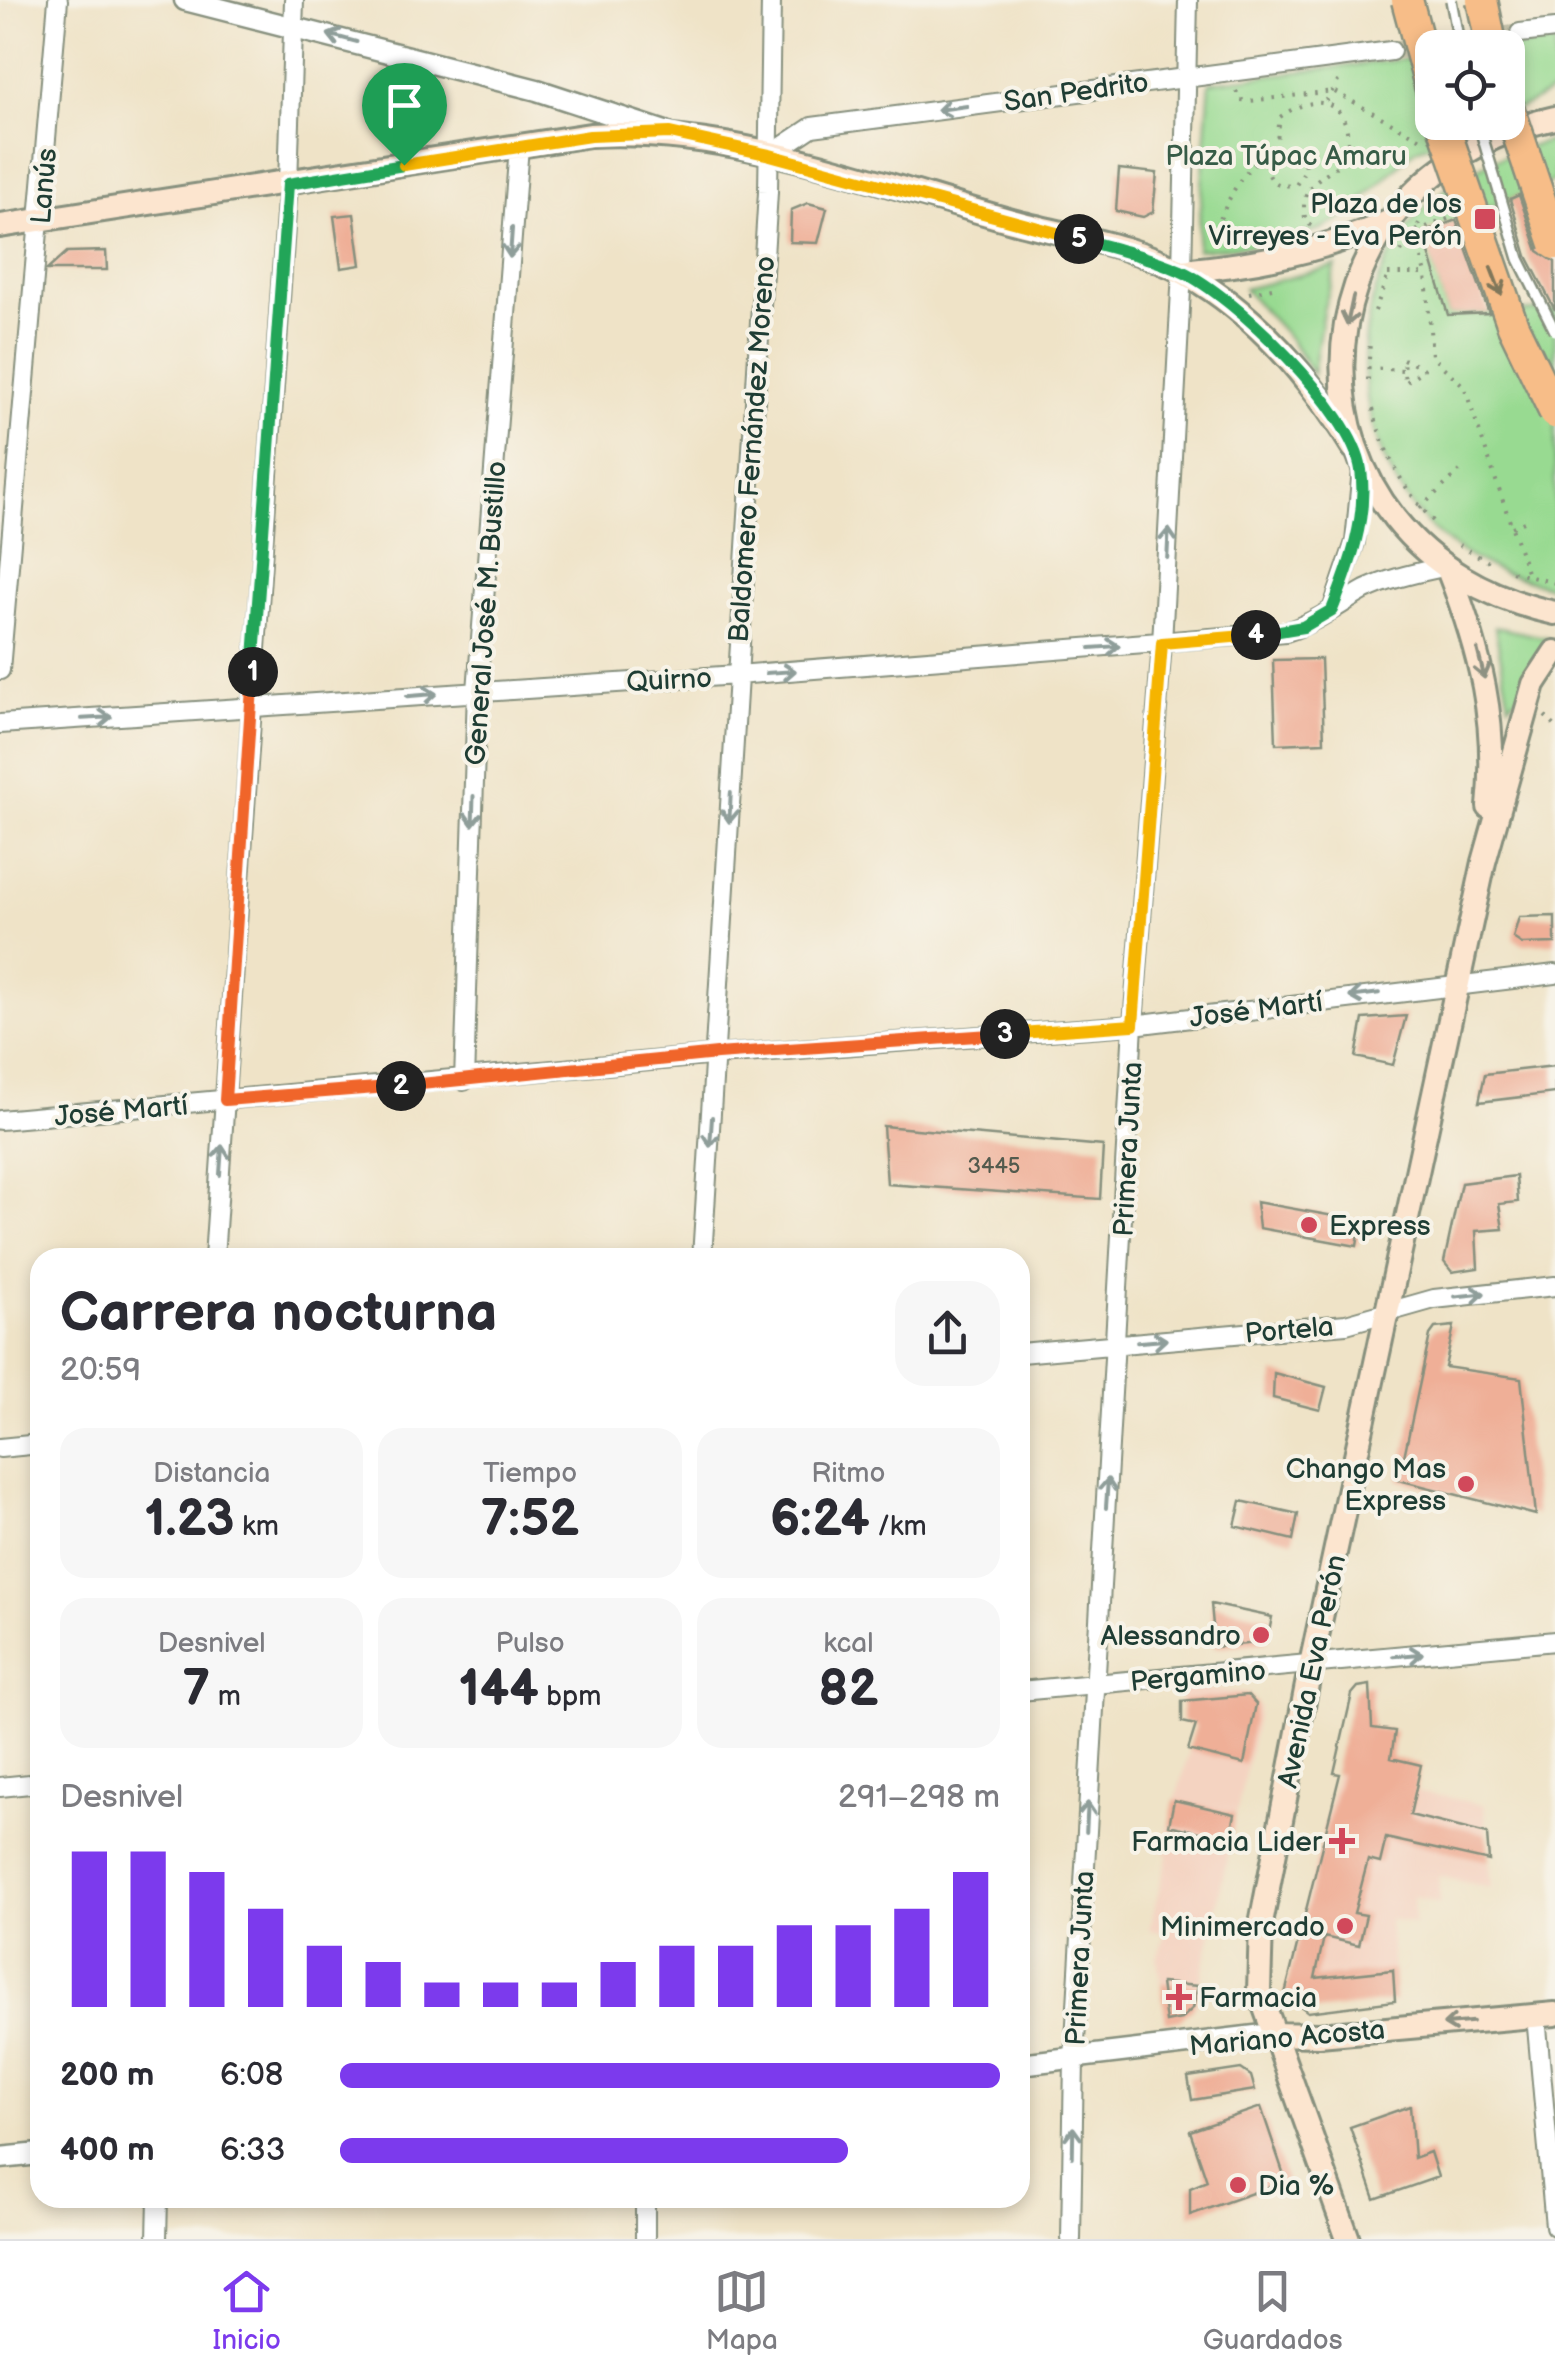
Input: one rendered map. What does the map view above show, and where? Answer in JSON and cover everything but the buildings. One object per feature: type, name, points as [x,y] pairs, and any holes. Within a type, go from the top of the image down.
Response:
[{"type":"highway","points":[[1407,0],[1415,30]]},
{"type":"highway","points":[[1482,0],[1488,30]]},
{"type":"highway","points":[[1437,140],[1513,326],[1555,412]]},
{"type":"highway","points":[[1520,140],[1555,244]]},
{"type":"main road","points":[[1357,458],[1343,351],[1350,305],[1365,262],[1388,222],[1413,191],[1468,148],[1495,135],[1555,118]]},
{"type":"main road","points":[[0,226],[590,136],[670,133],[770,155],[1182,272],[1234,306],[1276,345],[1326,405],[1412,539],[1446,570],[1520,606],[1555,614]]},
{"type":"main road","points":[[1182,272],[1241,266],[1316,250],[1388,222]]},
{"type":"main road","name":"Avenida Eva Perón","points":[[1446,570],[1472,630],[1492,716],[1492,776],[1484,862]]},
{"type":"main road","name":"Avenida Eva Perón","points":[[1348,2239],[1259,1990],[1261,1924],[1310,1664],[1484,862],[1534,684],[1555,652]]},
{"type":"main road","name":"Mariano Acosta","points":[[1272,2034],[1318,2035],[1546,2015]]},
{"type":"street","name":"Lanús","points":[[0,670],[58,0]]},
{"type":"street","points":[[185,0],[538,90],[670,133]]},
{"type":"street","points":[[215,1248],[288,184],[294,0]]},
{"type":"street","name":"Baldomero Fernández Moreno","points":[[703,1248],[770,155],[771,0]]},
{"type":"street","name":"Primera Junta","points":[[1071,2239],[1074,2059],[1095,1684],[1182,272],[1188,0]]},
{"type":"street","points":[[1525,32],[1555,29]]},
{"type":"street","name":"San Pedrito","points":[[770,155],[812,127],[1390,52]]},
{"type":"street","name":"General José M. Bustillo","points":[[464,1080],[477,691],[518,146]]},
{"type":"street","points":[[1332,610],[1355,542],[1357,458]]},
{"type":"street","name":"Quirno","points":[[0,724],[737,676],[1286,632],[1392,580],[1446,570]]},
{"type":"street","name":"José Martí","points":[[0,1120],[717,1054],[1133,1025],[1460,982],[1555,974]]},
{"type":"street","name":"Portela","points":[[1030,1352],[1346,1324],[1434,1299],[1555,1286]]},
{"type":"street","points":[[0,1448],[30,1445]]},
{"type":"street","name":"Pergamino","points":[[1030,1690],[1555,1641]]},
{"type":"street","points":[[0,1787],[30,1785]]},
{"type":"street","points":[[1546,2015],[1555,2226]]},
{"type":"street","name":"Mariano Acosta","points":[[1030,2063],[1272,2034]]},
{"type":"street","points":[[0,2158],[30,2155]]},
{"type":"street","points":[[158,2208],[158,2239]]},
{"type":"street","points":[[645,2208],[645,2239]]},
{"type":"lane","points":[[1451,0],[1457,30]]},
{"type":"lane","points":[[1483,140],[1519,259],[1555,331]]},
{"type":"path","points":[[1325,103],[1346,66],[1346,57]]},
{"type":"path","points":[[1228,80],[1242,100],[1333,91],[1415,124]]},
{"type":"path","points":[[1257,292],[1214,234],[1230,192],[1272,152],[1295,150],[1304,158],[1303,177],[1296,185],[1282,187],[1270,180],[1266,169],[1272,152],[1280,118],[1300,104],[1325,103],[1340,112],[1351,134],[1344,159],[1313,180],[1304,193],[1306,222],[1321,230]]},
{"type":"path","points":[[1303,177],[1313,180]]},
{"type":"path","points":[[1414,231],[1460,215]]},
{"type":"path","points":[[1398,257],[1422,220]]},
{"type":"path","points":[[1414,231],[1426,274],[1432,357],[1464,386],[1529,576],[1520,606]]},
{"type":"path","points":[[1371,322],[1388,272],[1426,274]]},
{"type":"path","points":[[1367,386],[1370,339]]},
{"type":"path","points":[[1404,359],[1424,369],[1405,383],[1404,370],[1404,359]]},
{"type":"path","points":[[1368,368],[1404,370]]},
{"type":"path","points":[[1372,405],[1381,443],[1420,508],[1442,530]]},
{"type":"path","points":[[1420,508],[1460,471]]},
{"type":"path","points":[[1512,527],[1530,520]]},
{"type":"path","points":[[1452,540],[1502,570],[1555,583]]},
{"type":"shaded area","points":[[1372,1684],[1372,1728],[1395,1731],[1392,1758],[1421,1765],[1416,1791],[1484,1805],[1491,1888],[1438,1876],[1440,1904],[1413,1897],[1414,1924],[1389,1919],[1395,2001],[1309,2011],[1286,1993],[1353,1696],[1358,1686]]},
{"type":"shaded area","points":[[1180,1687],[1248,1694],[1259,1707],[1195,2007],[1166,2022],[1157,1958],[1165,1934],[1149,1929],[1168,1854],[1163,1852],[1169,1825],[1196,1725],[1182,1722]]},
{"type":"green space","points":[[1555,42],[1555,90],[1525,106],[1525,46]]},
{"type":"green space","name":"Plaza Túpac Amaru","points":[[1415,58],[1415,140],[1442,140],[1416,149],[1346,216],[1324,228],[1263,245],[1197,250],[1210,82]]},
{"type":"green space","name":"Plaza Túpac Amaru","points":[[1555,140],[1555,181],[1424,233],[1448,315],[1555,310],[1555,588],[1475,560],[1450,544],[1417,512],[1392,474],[1374,432],[1366,387],[1365,341],[1374,297],[1391,254],[1431,201],[1480,167]]},
{"type":"green space","points":[[1336,266],[1323,311],[1313,374],[1290,339],[1244,289]]},
{"type":"green space","points":[[1495,627],[1548,638],[1519,695],[1509,704]]},
{"type":"tunnel","points":[[1391,51],[1415,48]]},
{"type":"place","name":"Plaza de los Virreyes - Eva Perón","points":[[1485,219]]},
{"type":"place","name":"Express","points":[[1309,1225]]},
{"type":"place","name":"Chango Mas Express","points":[[1466,1484]]},
{"type":"place","name":"Alessandro","points":[[1261,1635]]},
{"type":"place","name":"Farmacia Lider","points":[[1342,1841]]},
{"type":"place","name":"Minimercado","points":[[1345,1926]]},
{"type":"place","name":"Farmacia","points":[[1179,1997]]},
{"type":"place","name":"Dia %","points":[[1238,2185]]},
{"type":"route","points":[[670,133],[770,155],[1126,252],[1182,272],[1234,306],[1296,365],[1326,405],[1362,469],[1355,542],[1332,610],[1320,619],[1286,632],[1162,643],[1133,1025],[717,1054],[225,1100],[288,184],[404,165],[623,134],[670,133]]}]
